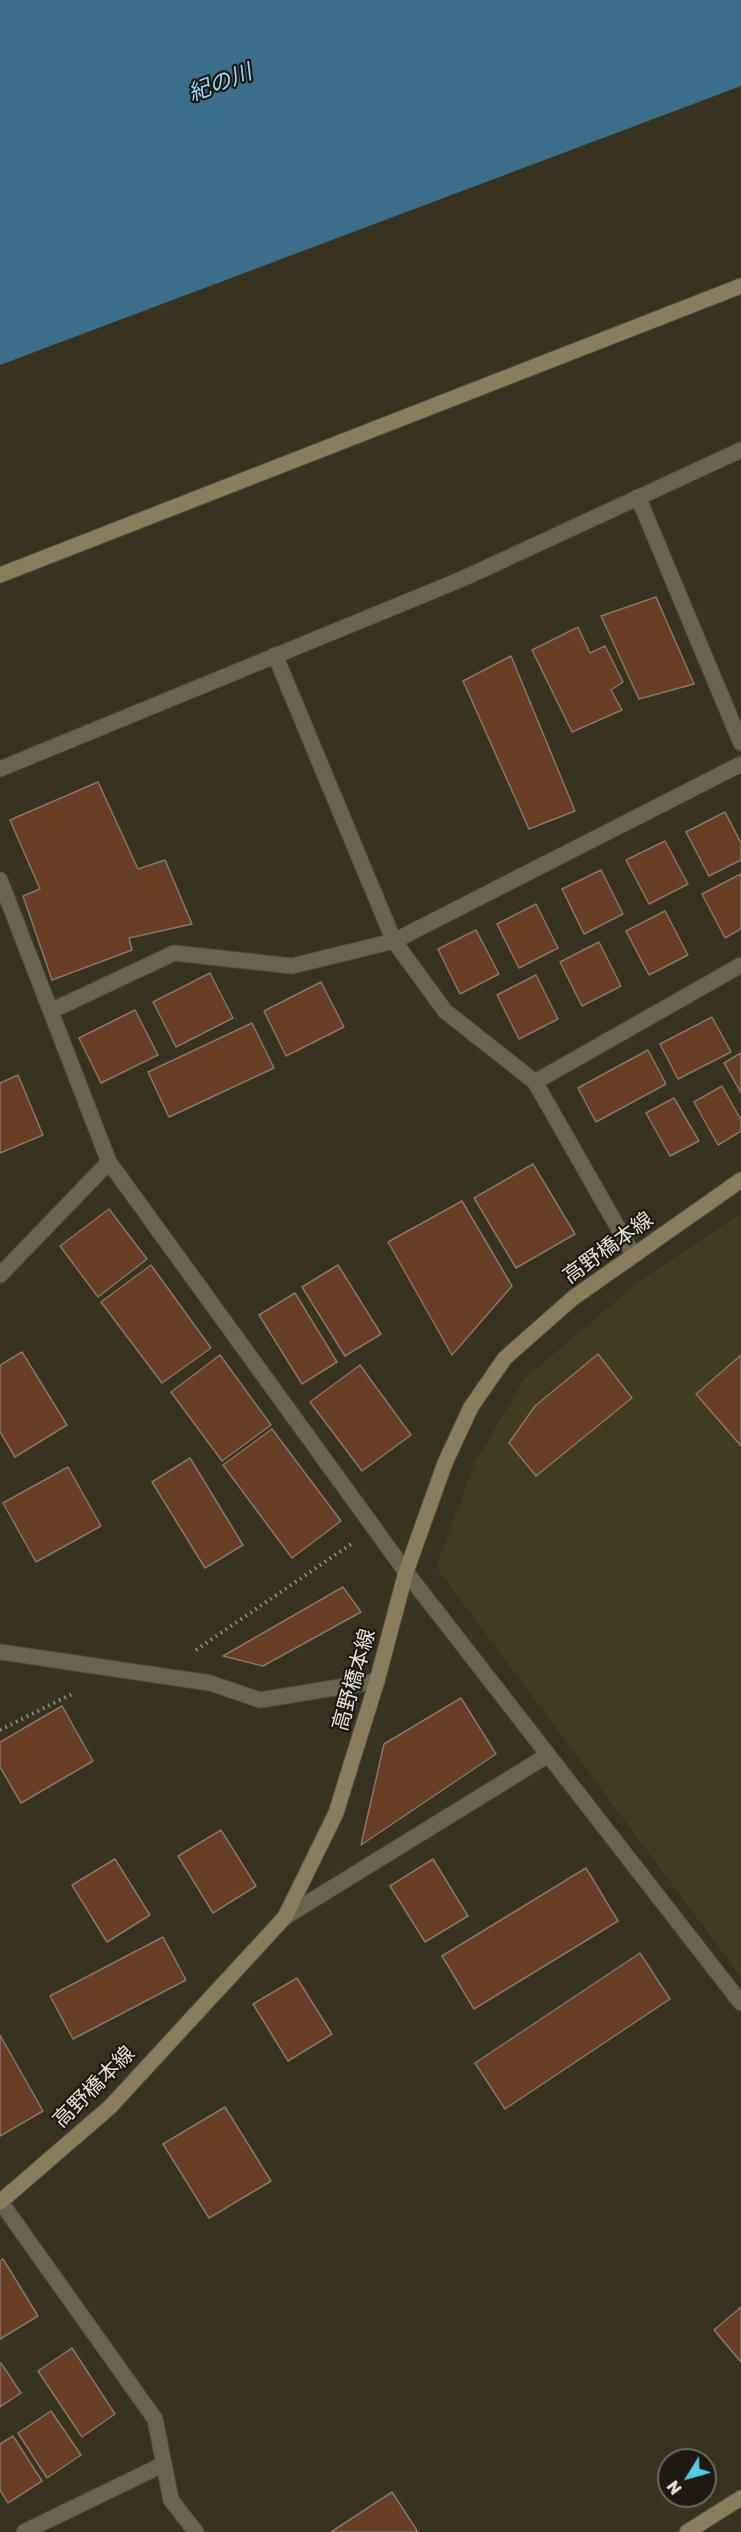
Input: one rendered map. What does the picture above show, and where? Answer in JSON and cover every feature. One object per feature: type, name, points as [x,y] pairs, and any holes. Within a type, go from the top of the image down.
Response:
[{"type":"main road","points":[[0,575],[741,286]]},
{"type":"main road","name":"高野橋本線","points":[[0,2201],[110,2107],[285,1917],[336,1813],[377,1681],[406,1572],[445,1463],[466,1416],[504,1358],[573,1298],[741,1180]]},
{"type":"main road","points":[[687,2532],[741,2498]]},
{"type":"street","points":[[0,769],[462,579],[741,450]]},
{"type":"street","points":[[638,497],[741,743]]},
{"type":"street","points":[[275,655],[394,941],[445,1011],[535,1082],[633,1254]]},
{"type":"street","points":[[51,1011],[174,953],[291,966],[394,941],[741,764]]},
{"type":"street","points":[[0,880],[109,1162],[406,1572],[741,2003]]},
{"type":"street","points":[[535,1082],[741,965]]},
{"type":"street","points":[[0,1275],[109,1162]]},
{"type":"street","points":[[0,1652],[210,1683],[260,1700],[377,1681]]},
{"type":"street","points":[[285,1917],[548,1755]]},
{"type":"street","points":[[0,2201],[155,2419],[171,2500],[196,2532]]},
{"type":"street","points":[[24,2532],[164,2464]]},
{"type":"path","points":[[189,1655],[374,1528]]},
{"type":"path","points":[[0,1730],[80,1689]]},
{"type":"shaded area","points":[[741,1213],[741,1977],[436,1567],[475,1462],[525,1378],[642,1279]]},
{"type":"water","name":"紀の川","points":[[0,0],[741,0],[741,86],[0,365]]},
{"type":"building","points":[[656,597],[694,684],[639,699],[601,616]]},
{"type":"building","points":[[578,627],[590,653],[605,646],[623,682],[611,690],[622,710],[572,732],[532,650]]},
{"type":"building","points":[[511,656],[575,811],[529,829],[463,681]]},
{"type":"building","points":[[98,782],[138,869],[165,860],[192,924],[129,938],[132,950],[52,980],[23,896],[40,889],[10,820]]},
{"type":"building","points":[[725,812],[741,843],[741,860],[709,876],[686,832]]},
{"type":"building","points":[[665,841],[688,884],[649,904],[626,860]]},
{"type":"building","points":[[601,870],[623,914],[584,934],[562,889]]},
{"type":"building","points":[[741,874],[741,929],[725,938],[702,894]]},
{"type":"building","points":[[536,904],[558,948],[519,968],[497,924]]},
{"type":"building","points":[[665,911],[688,955],[649,975],[626,931]]},
{"type":"building","points":[[476,930],[499,974],[460,994],[438,949]]},
{"type":"building","points":[[599,942],[621,986],[582,1006],[560,962]]},
{"type":"building","points":[[210,973],[233,1018],[176,1047],[153,1002]]},
{"type":"building","points":[[536,975],[558,1019],[519,1039],[497,995]]},
{"type":"building","points":[[321,982],[344,1027],[286,1056],[264,1011]]},
{"type":"building","points":[[135,1010],[158,1055],[101,1083],[79,1038]]},
{"type":"building","points":[[712,1017],[731,1052],[678,1079],[660,1044]]},
{"type":"building","points":[[252,1023],[274,1068],[169,1117],[148,1072]]},
{"type":"building","points":[[648,1050],[666,1084],[596,1122],[578,1088]]},
{"type":"building","points":[[741,1053],[741,1093],[724,1063]]},
{"type":"building","points":[[18,1075],[43,1135],[0,1153],[0,1083]]},
{"type":"building","points":[[722,1086],[741,1120],[741,1131],[718,1145],[694,1102]]},
{"type":"building","points":[[674,1098],[699,1141],[670,1156],[646,1113]]},
{"type":"building","points":[[533,1164],[575,1234],[516,1268],[474,1198]]},
{"type":"building","points":[[462,1201],[512,1286],[452,1355],[388,1242]]},
{"type":"building","points":[[109,1209],[147,1259],[98,1297],[60,1246]]},
{"type":"building","points":[[151,1265],[211,1348],[162,1383],[101,1302]]},
{"type":"building","points":[[338,1265],[381,1334],[345,1356],[302,1287]]},
{"type":"building","points":[[295,1293],[337,1362],[302,1384],[259,1315]]},
{"type":"building","points":[[22,1352],[67,1425],[15,1457],[0,1432],[0,1365]]},
{"type":"building","points":[[598,1354],[632,1398],[536,1476],[509,1443],[535,1406]]},
{"type":"building","points":[[220,1355],[271,1425],[222,1461],[171,1392]]},
{"type":"building","points":[[741,1355],[741,1446],[696,1394]]},
{"type":"building","points":[[360,1365],[411,1435],[362,1471],[310,1402]]},
{"type":"building","points":[[272,1429],[341,1521],[292,1558],[223,1465]]},
{"type":"building","points":[[190,1458],[243,1545],[205,1568],[152,1482]]},
{"type":"building","points":[[68,1467],[101,1526],[36,1562],[3,1503]]},
{"type":"building","points":[[343,1587],[361,1612],[263,1666],[223,1656]]},
{"type":"building","points":[[461,1698],[496,1754],[361,1845],[384,1744]]},
{"type":"building","points":[[62,1706],[93,1761],[21,1803],[0,1767],[0,1742]]},
{"type":"building","points":[[221,1830],[256,1886],[213,1913],[178,1856]]},
{"type":"building","points":[[115,1859],[150,1915],[107,1942],[72,1885]]},
{"type":"building","points":[[433,1859],[468,1916],[425,1942],[390,1886]]},
{"type":"building","points":[[586,1868],[618,1921],[474,2009],[442,1956]]},
{"type":"building","points":[[163,1937],[186,1980],[73,2039],[50,1996]]},
{"type":"building","points":[[640,1953],[670,1999],[505,2109],[475,2063]]},
{"type":"building","points":[[297,1978],[332,2034],[288,2061],[253,2004]]},
{"type":"building","points":[[0,2035],[43,2111],[0,2136]]},
{"type":"building","points":[[225,2107],[271,2181],[209,2218],[163,2144]]},
{"type":"building","points":[[3,2259],[38,2316],[0,2339],[0,2261]]},
{"type":"building","points":[[741,2307],[741,2362],[714,2330]]},
{"type":"building","points":[[72,2348],[115,2414],[82,2437],[38,2371]]},
{"type":"building","points":[[0,2364],[21,2393],[0,2407]]},
{"type":"building","points":[[51,2411],[81,2455],[47,2478],[18,2433]]},
{"type":"building","points":[[13,2436],[42,2481],[8,2503],[0,2490],[0,2444]]},
{"type":"building","points":[[392,2492],[418,2532],[331,2532]]}]
